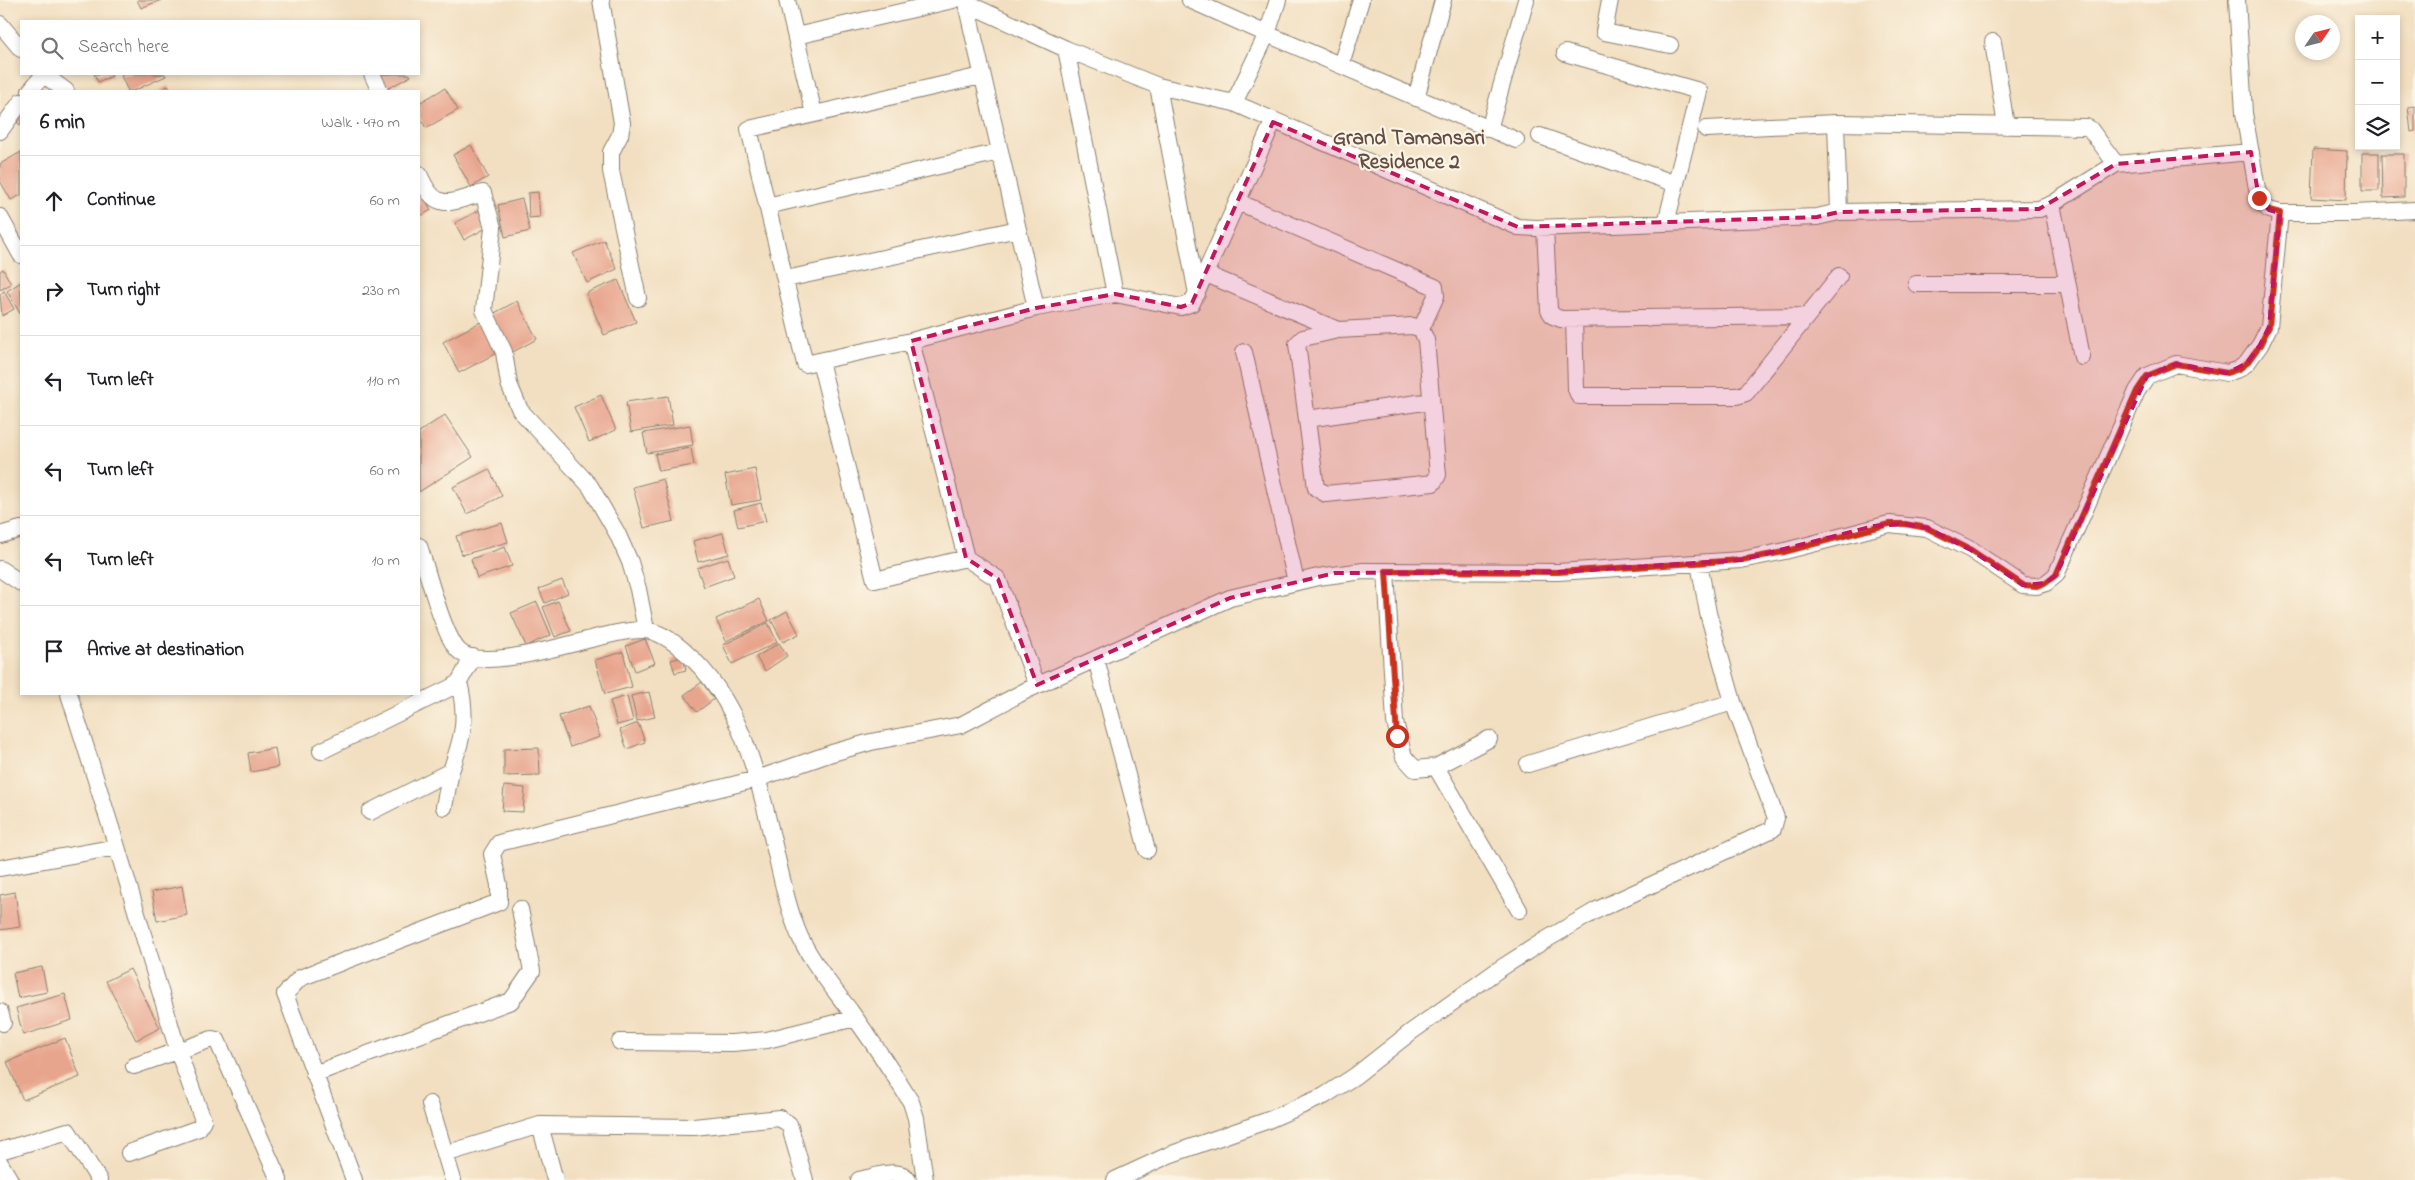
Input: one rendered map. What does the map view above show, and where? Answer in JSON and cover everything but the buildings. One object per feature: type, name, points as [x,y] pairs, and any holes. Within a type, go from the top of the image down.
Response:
[{"type":"street","points":[[601,0],[622,123],[620,135],[611,152],[611,171],[638,298]]},
{"type":"street","points":[[788,0],[814,114]]},
{"type":"street","points":[[1190,0],[1516,140]]},
{"type":"street","points":[[1234,103],[1267,34],[1278,0]]},
{"type":"street","points":[[1341,65],[1360,0]]},
{"type":"street","points":[[1416,98],[1443,0]]},
{"type":"street","points":[[1489,129],[1526,0]]},
{"type":"street","points":[[1610,0],[1604,32],[1670,45]]},
{"type":"street","points":[[2237,0],[2244,113],[2259,198],[2269,210],[2280,213],[2355,213],[2415,210]]},
{"type":"street","points":[[796,36],[959,1],[1066,49],[1158,86],[1234,103],[1273,122],[1518,227],[1545,228],[1817,217],[1840,212],[2039,209],[2052,204],[2116,164],[2250,152]]},
{"type":"street","points":[[959,1],[981,76],[1036,308]]},
{"type":"street","points":[[0,24],[20,48]]},
{"type":"street","points":[[1993,42],[2006,126]]},
{"type":"street","points":[[1066,49],[1115,294]]},
{"type":"street","points":[[1565,53],[1699,91],[1666,223]]},
{"type":"street","points":[[31,90],[43,75]]},
{"type":"street","points":[[45,75],[65,90]]},
{"type":"street","points":[[372,75],[380,90]]},
{"type":"street","points":[[981,76],[749,129],[786,280],[804,364],[911,341],[1036,308],[1115,294],[1181,307],[1192,303],[1198,294],[1273,122]]},
{"type":"street","points":[[1158,86],[1198,294]]},
{"type":"street","points":[[0,131],[20,103]]},
{"type":"street","points":[[1706,129],[1836,123],[2086,127],[2090,129],[2116,164]]},
{"type":"street","points":[[1836,123],[1840,212]]},
{"type":"street","points":[[1540,136],[1676,184]]},
{"type":"street","points":[[767,206],[999,152]]},
{"type":"street","points":[[420,176],[433,198],[445,203],[483,193],[493,228],[484,310],[504,352],[509,384],[520,410],[590,486],[617,533],[630,562],[638,589],[646,630]]},
{"type":"street","points":[[1238,202],[1434,287],[1436,296],[1420,330]]},
{"type":"street","points":[[2052,204],[2066,284],[2082,357]]},
{"type":"street","points":[[354,1180],[285,994],[300,978],[499,902],[499,885],[492,854],[499,843],[757,779],[832,753],[871,742],[960,725],[1037,685],[1230,598],[1335,574],[1386,571],[1558,572],[1741,560],[1784,552],[1874,526],[1905,524],[1927,528],[1971,550],[2023,585],[2037,586],[2046,583],[2056,575],[2137,391],[2147,376],[2176,364],[2227,373],[2239,369],[2247,363],[2260,345],[2269,327],[2280,213]]},
{"type":"street","points":[[0,217],[20,253]]},
{"type":"street","points":[[1545,228],[1549,310],[1554,316],[1561,319],[1806,316]]},
{"type":"street","points":[[786,280],[1018,229]]},
{"type":"street","points":[[1206,274],[1338,330]]},
{"type":"street","points":[[1574,319],[1576,389],[1579,396],[1737,396],[1746,393],[1839,276]]},
{"type":"street","points":[[1916,284],[2066,284]]},
{"type":"street","points":[[1413,326],[1420,330],[1426,340],[1438,475],[1433,483],[1326,494],[1316,488],[1297,344],[1303,338],[1338,330],[1413,326]]},
{"type":"street","points":[[911,341],[966,558],[998,579],[1037,685]]},
{"type":"street","points":[[1244,352],[1296,582]]},
{"type":"street","points":[[820,361],[875,580],[966,558]]},
{"type":"street","points":[[1307,419],[1431,401]]},
{"type":"street","points":[[0,535],[20,529]]},
{"type":"street","points":[[420,550],[429,582],[450,637],[459,652],[479,660],[513,657],[626,631],[646,630],[666,637],[703,670],[720,693],[737,723],[757,779],[782,881],[799,935],[819,969],[855,1018],[911,1102],[916,1118],[924,1180]]},
{"type":"street","points":[[1115,1180],[1169,1155],[1266,1121],[1324,1096],[1355,1076],[1410,1032],[1498,970],[1558,933],[1622,898],[1770,831],[1775,826],[1776,818],[1732,702],[1708,614],[1699,562]]},
{"type":"street","points":[[0,569],[20,582]]},
{"type":"street","points":[[1386,571],[1397,736],[1404,757],[1415,769],[1436,767],[1489,738]]},
{"type":"street","points":[[321,751],[459,682],[473,657]]},
{"type":"street","points":[[1096,659],[1147,850]]},
{"type":"street","points":[[444,807],[451,772],[463,734],[464,703],[459,682]]},
{"type":"street","points":[[69,695],[178,1051],[203,1120],[199,1128],[129,1154]]},
{"type":"street","points":[[1528,764],[1732,702]]},
{"type":"street","points":[[1436,767],[1518,910]]},
{"type":"street","points":[[370,812],[451,772]]},
{"type":"street","points":[[0,868],[117,847]]},
{"type":"street","points":[[314,1074],[511,1001],[532,971],[520,909]]},
{"type":"street","points":[[620,1042],[732,1043],[766,1040],[855,1018]]},
{"type":"street","points":[[134,1066],[212,1039],[220,1044],[279,1180]]},
{"type":"street","points":[[430,1104],[453,1180]]},
{"type":"street","points":[[445,1154],[540,1125],[694,1127],[780,1118],[789,1124],[806,1180]]},
{"type":"street","points":[[540,1125],[555,1180]]},
{"type":"street","points":[[0,1151],[68,1131],[99,1180]]},
{"type":"street","points":[[0,1164],[10,1180]]},
{"type":"street","points":[[859,1180],[898,1173],[908,1180]]},
{"type":"highlighted area","points":[[1273,122],[1518,227],[1817,217],[1839,212],[2039,209],[2116,164],[2251,152],[2259,198],[2269,210],[2280,213],[2269,327],[2260,345],[2247,363],[2227,373],[2176,364],[2147,376],[2056,575],[2046,583],[2023,585],[1971,550],[1927,528],[1905,524],[1874,526],[1741,560],[1558,572],[1335,573],[1230,598],[1037,685],[998,579],[966,558],[911,341],[1036,308],[1115,294],[1181,307],[1192,303]]},
{"type":"district","name":"Grand Tamansari Residence 2","points":[[1409,149]]},
{"type":"route","points":[[1397,736],[1386,571],[1558,572],[1741,560],[1784,552],[1874,526],[1905,524],[1927,528],[1971,550],[2023,585],[2037,586],[2046,583],[2056,575],[2137,391],[2147,376],[2159,369],[2176,364],[2227,373],[2239,369],[2247,363],[2260,345],[2269,327],[2280,213],[2269,210],[2259,198]]}]
